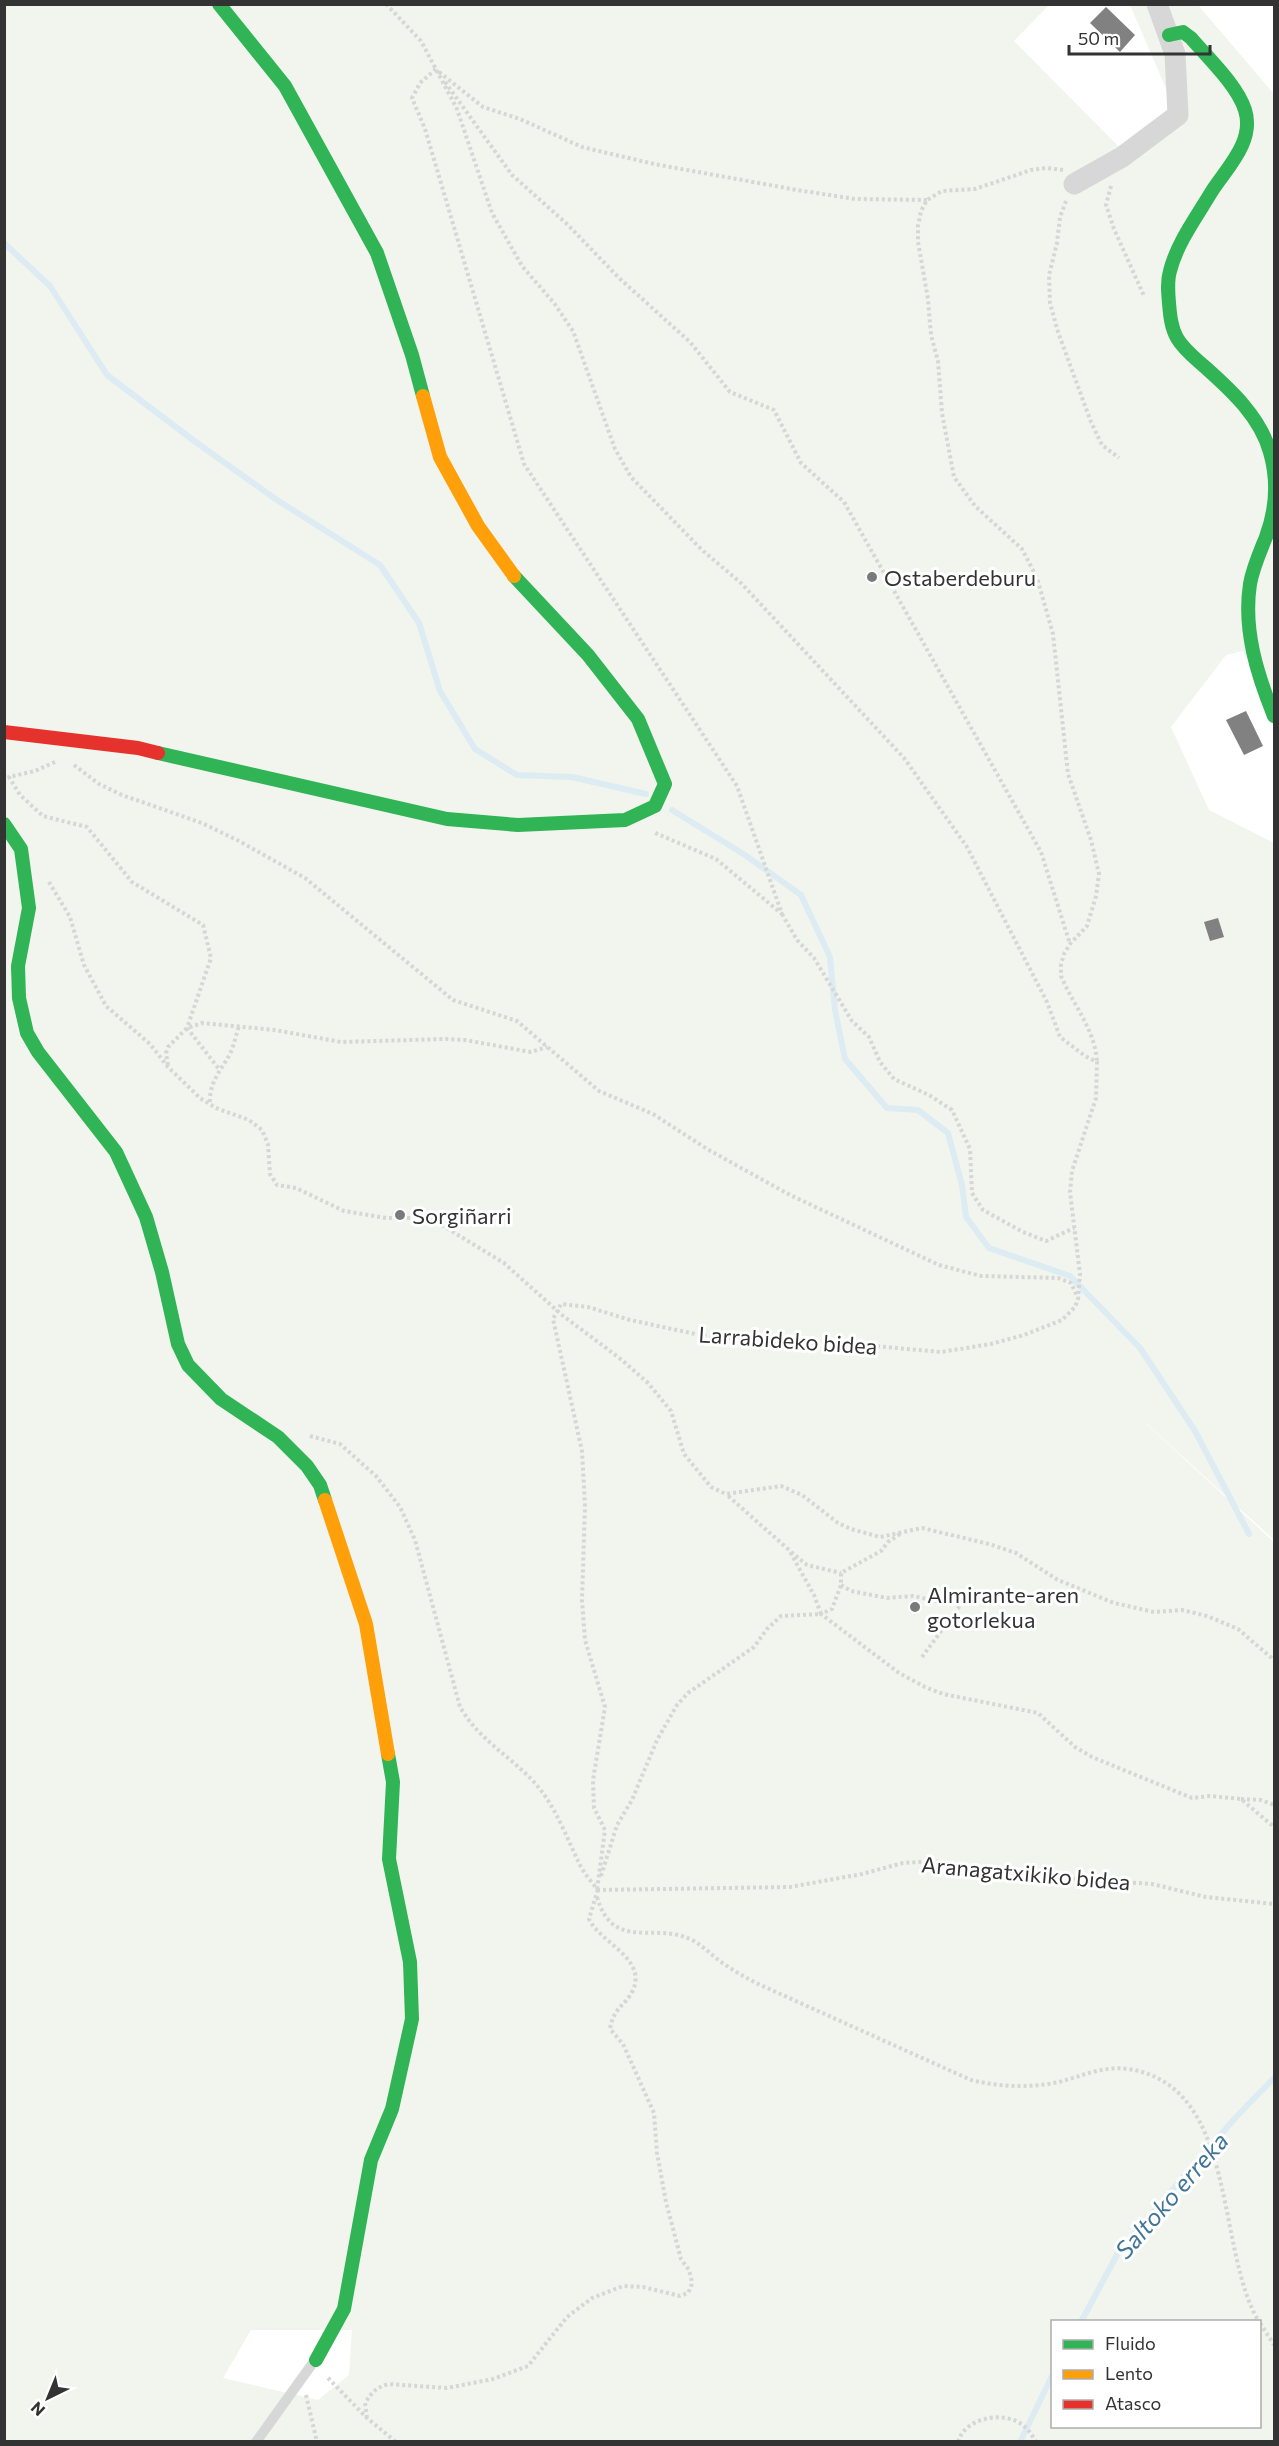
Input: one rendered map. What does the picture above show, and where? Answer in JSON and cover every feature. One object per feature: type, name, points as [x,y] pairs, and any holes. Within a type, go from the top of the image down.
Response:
[{"type":"street","points":[[4,732],[138,748],[447,819],[518,825],[625,820],[655,806],[665,784],[638,719],[588,655],[517,580],[478,526],[440,457],[412,355],[377,253],[285,86],[219,4]]},
{"type":"street","points":[[1081,180],[1122,157],[1178,115],[1175,54],[1157,4]]},
{"type":"street","points":[[1169,35],[1183,32],[1191,38],[1240,100],[1247,117],[1247,136],[1238,155],[1214,189],[1178,250],[1168,281],[1170,309],[1176,334],[1190,354],[1248,408],[1260,426],[1270,453],[1274,505],[1270,527],[1250,583],[1247,610],[1250,638],[1266,697],[1274,716]]},
{"type":"street","points":[[4,824],[21,849],[29,908],[18,966],[19,998],[27,1033],[38,1052],[116,1152],[146,1217],[162,1272],[178,1344],[188,1365],[221,1399],[278,1437],[307,1466],[320,1485],[366,1624],[393,1782],[389,1859],[410,1962],[412,2019],[392,2109],[371,2160],[344,2309],[316,2360]]},
{"type":"lane","points":[[256,2442],[316,2360]]},
{"type":"path","points":[[386,4],[421,40],[457,109],[492,213],[522,266],[554,303],[573,331],[615,449],[631,477],[702,550],[741,583],[904,758],[967,847],[1047,1002],[1060,1037],[1084,1056],[1097,1062]]},
{"type":"path","points":[[436,69],[483,107],[520,119],[582,147],[654,164],[843,197],[898,201],[927,200],[942,191],[975,189],[1031,170],[1046,168],[1081,180],[1060,217],[1057,243],[1049,275],[1050,303],[1058,332],[1091,422],[1102,445],[1119,458]]},
{"type":"path","points":[[436,69],[420,83],[412,98],[425,129],[524,464],[737,786],[782,914],[797,940],[823,973],[852,1021],[869,1037],[880,1062],[894,1079],[929,1095],[952,1110],[969,1149],[972,1193],[983,1210],[1023,1232],[1046,1241],[1074,1228]]},
{"type":"path","points":[[436,69],[512,175],[568,225],[619,278],[690,342],[730,392],[774,410],[801,463],[844,502],[1041,852],[1070,944]]},
{"type":"path","points":[[927,200],[921,211],[918,242],[928,299],[931,336],[938,361],[942,413],[954,477],[975,506],[1022,549],[1037,578],[1053,634],[1068,774],[1099,874],[1096,896],[1087,926],[1070,944],[1061,965],[1061,975],[1096,1047],[1097,1062],[1096,1098],[1071,1171],[1070,1191],[1080,1274],[1078,1299]]},
{"type":"path","points":[[187,1028],[211,958],[203,925],[132,882],[87,827],[43,816],[20,795],[9,777],[35,771],[64,759],[99,784],[202,823],[239,841],[305,878],[453,1000],[517,1021],[599,1091],[653,1114],[706,1149],[790,1195],[939,1265],[981,1276],[1058,1278],[1071,1283],[1078,1299]]},
{"type":"path","points":[[625,820],[716,859],[782,914]]},
{"type":"path","points":[[43,877],[51,884],[70,917],[84,965],[106,1006],[150,1044],[168,1067],[200,1098],[210,1102],[216,1108],[249,1120],[262,1130],[268,1144],[270,1174],[277,1185],[296,1188],[344,1211],[386,1218],[421,1218],[440,1224],[504,1263],[558,1311],[648,1383],[671,1411],[684,1454],[711,1487],[726,1494],[807,1565],[841,1573],[881,1551],[888,1542],[909,1530]]},
{"type":"path","points":[[168,1067],[166,1053],[168,1047],[187,1028],[202,1023],[275,1030],[341,1041],[465,1040],[531,1052],[547,1047]]},
{"type":"path","points":[[210,1102],[209,1094],[219,1069],[234,1045],[239,1026]]},
{"type":"path","points":[[187,1028],[219,1069]]},
{"type":"path","name":"Larrabideko bidea","points":[[558,1311],[561,1304],[570,1304],[691,1334],[814,1346],[863,1346],[941,1352],[970,1349],[1024,1335],[1062,1320],[1075,1307],[1078,1299]]},
{"type":"path","points":[[558,1311],[553,1319],[582,1451],[585,1506],[582,1600],[585,1640],[605,1707],[593,1780],[594,1808],[605,1830],[597,1892]]},
{"type":"path","points":[[278,1437],[315,1436],[340,1444],[376,1476],[400,1507],[415,1540],[460,1707],[471,1725],[486,1741],[534,1782],[544,1795],[580,1865],[597,1892],[603,1916],[610,1923],[621,1929],[681,1935],[700,1944],[722,1963],[756,1983],[970,2080],[1007,2086],[1049,2084],[1086,2073],[1118,2068],[1144,2072],[1162,2079],[1172,2086],[1189,2106],[1212,2154],[1221,2180],[1241,2276],[1248,2300],[1258,2320]]},
{"type":"path","points":[[726,1494],[781,1486],[802,1495],[838,1523],[851,1529],[880,1537],[922,1528],[989,1544],[1016,1553],[1058,1580],[1114,1603],[1154,1612],[1182,1610],[1208,1616],[1238,1629],[1275,1660]]},
{"type":"path","points":[[789,1550],[814,1595],[821,1614],[900,1673],[925,1687],[943,1694],[1038,1713],[1061,1736],[1083,1752],[1192,1798],[1210,1796],[1261,1800],[1275,1805]]},
{"type":"path","points":[[367,2418],[365,2403],[373,2390],[381,2386],[388,2384],[447,2388],[479,2383],[528,2366],[567,2317],[592,2298],[608,2291],[624,2286],[643,2287],[680,2296],[688,2293],[692,2287],[690,2276],[681,2259],[666,2202],[657,2153],[654,2113],[623,2044],[610,2030],[613,2015],[633,1990],[634,1967],[624,1954],[593,1927],[589,1919],[617,1826],[632,1800],[657,1740],[676,1705],[688,1693],[754,1647],[767,1629],[781,1616],[821,1614],[832,1609],[841,1585],[841,1573]]},
{"type":"path","points":[[841,1585],[851,1591],[887,1598],[913,1596],[946,1603],[970,1602]]},
{"type":"path","points":[[922,1657],[962,1603]]},
{"type":"path","points":[[1241,1799],[1275,1827]]},
{"type":"path","name":"Aranagatxikiko bidea","points":[[597,1892],[790,1887],[862,1874],[903,1863],[933,1861],[1034,1876],[1152,1884],[1206,1897],[1275,1904]]},
{"type":"path","points":[[1261,2325],[1275,2345]]},
{"type":"path","points":[[316,2360],[330,2380],[367,2418],[396,2442]]},
{"type":"path","points":[[305,2392],[317,2442]]},
{"type":"path","points":[[958,2442],[959,2435],[970,2423],[991,2418],[1015,2420],[1029,2430],[1036,2442]]},
{"type":"shaded area","points":[[5,5],[1049,5],[1014,41],[1121,149],[1173,105],[1130,5],[1198,5],[1274,94],[1274,710],[1243,651],[1226,655],[1171,727],[1209,810],[1274,843],[1274,1540],[1113,1393],[1274,1542],[1274,2441],[5,2442]],"holes":[[[251,2330],[352,2330],[349,2375],[318,2400],[223,2378]]]},
{"type":"building","points":[[1106,7],[1135,35],[1120,52],[1090,23]]},
{"type":"building","points":[[1246,711],[1263,746],[1244,755],[1226,720]]},
{"type":"building","points":[[1218,918],[1224,937],[1210,941],[1204,922]]},
{"type":"waterway","points":[[4,243],[50,286],[107,375],[277,500],[380,565],[419,623],[440,691],[475,749],[517,775],[572,777],[646,794]]},
{"type":"waterway","points":[[672,810],[745,855],[801,895],[830,957],[835,1010],[845,1059],[887,1108],[918,1110],[948,1133],[962,1185],[966,1217],[989,1248],[1070,1276],[1140,1348],[1195,1431],[1249,1534]]},
{"type":"waterway","name":"Saltoko erreka","points":[[1082,2320],[1119,2251],[1237,2116],[1274,2078]]},
{"type":"waterway","name":"Saltoko erreka","points":[[1020,2442],[1051,2378]]},
{"type":"traffic: fast","points":[[219,4],[285,86],[377,253],[412,355],[423,396]]},
{"type":"traffic: fast","points":[[1169,35],[1183,32],[1191,38],[1236,91],[1245,110],[1247,121],[1246,132],[1238,154],[1212,191],[1177,250],[1169,275],[1168,291],[1171,321],[1177,338],[1186,350],[1244,405],[1259,427],[1273,463],[1274,506],[1266,537],[1251,578],[1248,618],[1257,668],[1274,716]]},
{"type":"traffic: fast","points":[[158,753],[447,819],[518,825],[625,820],[655,806],[665,784],[638,719],[588,655],[514,576]]},
{"type":"traffic: fast","points":[[4,824],[21,849],[29,908],[18,966],[19,998],[27,1033],[38,1052],[116,1152],[146,1217],[162,1272],[178,1344],[188,1365],[221,1399],[278,1437],[307,1466],[320,1485],[325,1500]]},
{"type":"traffic: fast","points":[[316,2360],[344,2309],[371,2160],[392,2109],[412,2019],[410,1962],[389,1859],[393,1782],[388,1754]]},
{"type":"traffic: slow","points":[[423,396],[440,457],[478,526],[514,576]]},
{"type":"traffic: slow","points":[[325,1500],[366,1624],[388,1754]]},
{"type":"traffic: jam","points":[[4,732],[138,748],[158,753]]},
{"type":"place","name":"Ostaberdeburu","points":[[872,577]]},
{"type":"place","name":"Sorgiñarri","points":[[400,1215]]},
{"type":"place","name":"Almirante-aren gotorlekua","points":[[915,1607]]}]
